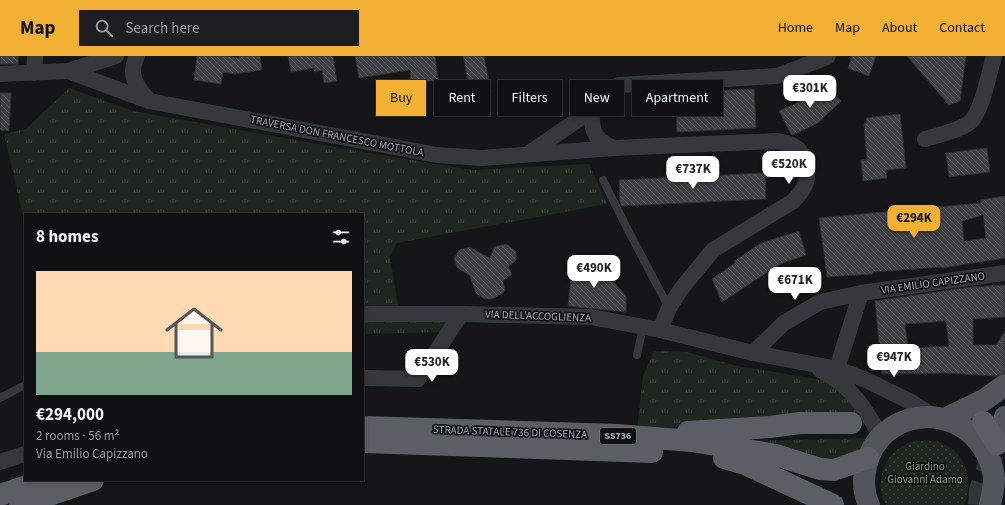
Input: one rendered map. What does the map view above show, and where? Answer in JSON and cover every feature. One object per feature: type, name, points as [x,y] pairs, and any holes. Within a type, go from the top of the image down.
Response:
[{"type":"highway","points":[[982,422],[1001,447]]},
{"type":"highway","points":[[617,436],[770,427],[800,423],[851,423]]},
{"type":"highway","name":"STRADA STATALE 736 DI COSENZA","points":[[364,427],[617,436],[692,441],[776,455],[820,469],[834,470],[868,458]]},
{"type":"highway","name":"STRADA STATALE 736 DI COSENZA","points":[[364,442],[690,453],[721,457],[745,464],[834,505]]},
{"type":"highway","points":[[0,495],[42,481]]},
{"type":"highway","points":[[20,505],[91,481]]},
{"type":"main road","points":[[940,418],[984,400],[1005,385]]},
{"type":"main road","points":[[993,494],[1005,417]]},
{"type":"main road","points":[[869,505],[866,498],[864,478],[868,458],[873,447],[881,437],[896,425],[915,418],[940,418],[963,427],[978,440],[989,457],[993,494]]},
{"type":"street","points":[[34,73],[35,56]]},
{"type":"street","points":[[0,74],[8,75],[68,71],[116,56]]},
{"type":"street","points":[[137,56],[134,63],[133,72],[136,85],[149,101]]},
{"type":"street","points":[[624,85],[777,76],[828,56]]},
{"type":"street","points":[[925,139],[963,127],[971,122],[980,108],[994,56]]},
{"type":"street","name":"TRAVERSA DON FRANCESCO MOTTOLA","points":[[68,71],[149,101],[437,154],[482,158],[613,148],[777,141],[798,149],[806,163],[808,172],[807,180],[798,197],[713,250],[681,289],[660,330]]},
{"type":"street","points":[[529,154],[584,116]]},
{"type":"street","points":[[591,116],[592,129],[599,139],[613,148]]},
{"type":"street","name":"VIA EMILIO CAPIZZANO","points":[[753,352],[784,323],[820,302],[861,293],[1005,273]]},
{"type":"street","points":[[838,369],[861,293]]},
{"type":"street","name":"VIA DELL'ACCOGLIENZA","points":[[364,314],[461,314],[589,317],[660,330],[753,352],[838,369],[866,380],[912,402],[940,418]]},
{"type":"street","points":[[364,378],[418,379],[461,314]]},
{"type":"street","name":"VIA DELL'ACCOGLIENZA","points":[[804,363],[834,377],[855,395],[881,437]]},
{"type":"street","points":[[0,462],[24,454]]},
{"type":"lane","points":[[603,180],[670,308]]},
{"type":"lane","points":[[637,355],[643,327]]},
{"type":"lane","points":[[0,398],[24,386]]},
{"type":"green space","points":[[69,88],[133,111],[473,170],[589,164],[607,204],[397,243],[390,257],[399,311],[364,311],[364,213],[24,213],[24,221],[4,134],[26,129]]},
{"type":"green space","points":[[448,319],[442,332],[364,334],[364,321]]},
{"type":"green space","points":[[654,351],[686,352],[738,366],[834,382],[864,421],[637,430],[643,376]]},
{"type":"green space","points":[[867,438],[851,459],[842,464],[750,441]]},
{"type":"green space","name":"Giardino Giovanni Adamo","points":[[932,440],[948,446],[956,452],[962,460],[966,468],[969,486],[964,505],[886,505],[881,489],[882,472],[885,464],[896,451],[906,444]]},
{"type":"building","points":[[0,56],[18,56],[18,64],[0,64]]},
{"type":"building","points":[[197,56],[224,56],[240,58],[239,56],[260,56],[262,70],[235,74],[223,72],[221,84],[194,80]]},
{"type":"building","points":[[288,56],[333,56],[337,81],[324,83],[322,70],[314,72],[314,68],[291,72]]},
{"type":"building","points":[[355,56],[435,56],[438,80],[426,81],[426,80],[411,80],[410,70],[359,78]]},
{"type":"building","points":[[463,56],[484,56],[489,80],[468,80]]},
{"type":"building","points":[[852,56],[876,56],[869,76],[848,68]]},
{"type":"building","points":[[907,56],[966,56],[960,101],[949,105]]},
{"type":"building","points":[[822,81],[841,101],[818,123],[793,135],[791,134],[779,111],[801,101]]},
{"type":"building","points":[[754,89],[756,128],[677,132],[677,116],[723,116],[723,90]]},
{"type":"building","points":[[0,93],[11,93],[9,131],[0,130]]},
{"type":"building","points":[[900,114],[906,168],[886,170],[887,178],[863,181],[861,160],[867,160],[864,124],[867,123],[866,118]]},
{"type":"building","points":[[987,148],[990,172],[949,177],[946,153]]},
{"type":"building","points":[[765,173],[766,199],[622,206],[620,202],[619,180]]},
{"type":"building","points":[[1005,196],[1005,258],[942,268],[873,272],[873,274],[827,277],[819,218],[981,203],[980,200]],"holes":[[[983,215],[986,238],[964,241],[962,221]]]},
{"type":"building","points":[[799,231],[806,255],[780,264],[722,302],[712,279],[735,263],[734,261],[761,243]]},
{"type":"building","points":[[506,244],[516,251],[516,260],[508,267],[512,274],[503,281],[505,290],[503,293],[492,299],[485,299],[476,294],[470,276],[457,267],[454,259],[459,250],[469,247],[490,258],[494,247]]},
{"type":"building","points":[[573,261],[603,265],[602,280],[613,281],[626,296],[626,312],[568,306]]},
{"type":"building","points":[[1005,285],[1005,317],[973,319],[973,345],[996,345],[1005,331],[1005,373],[996,376],[947,373],[882,374],[875,301],[971,287]],"holes":[[[946,321],[949,346],[908,348],[905,324]]]},
{"type":"tunnel","points":[[979,505],[980,490],[993,454]]}]
